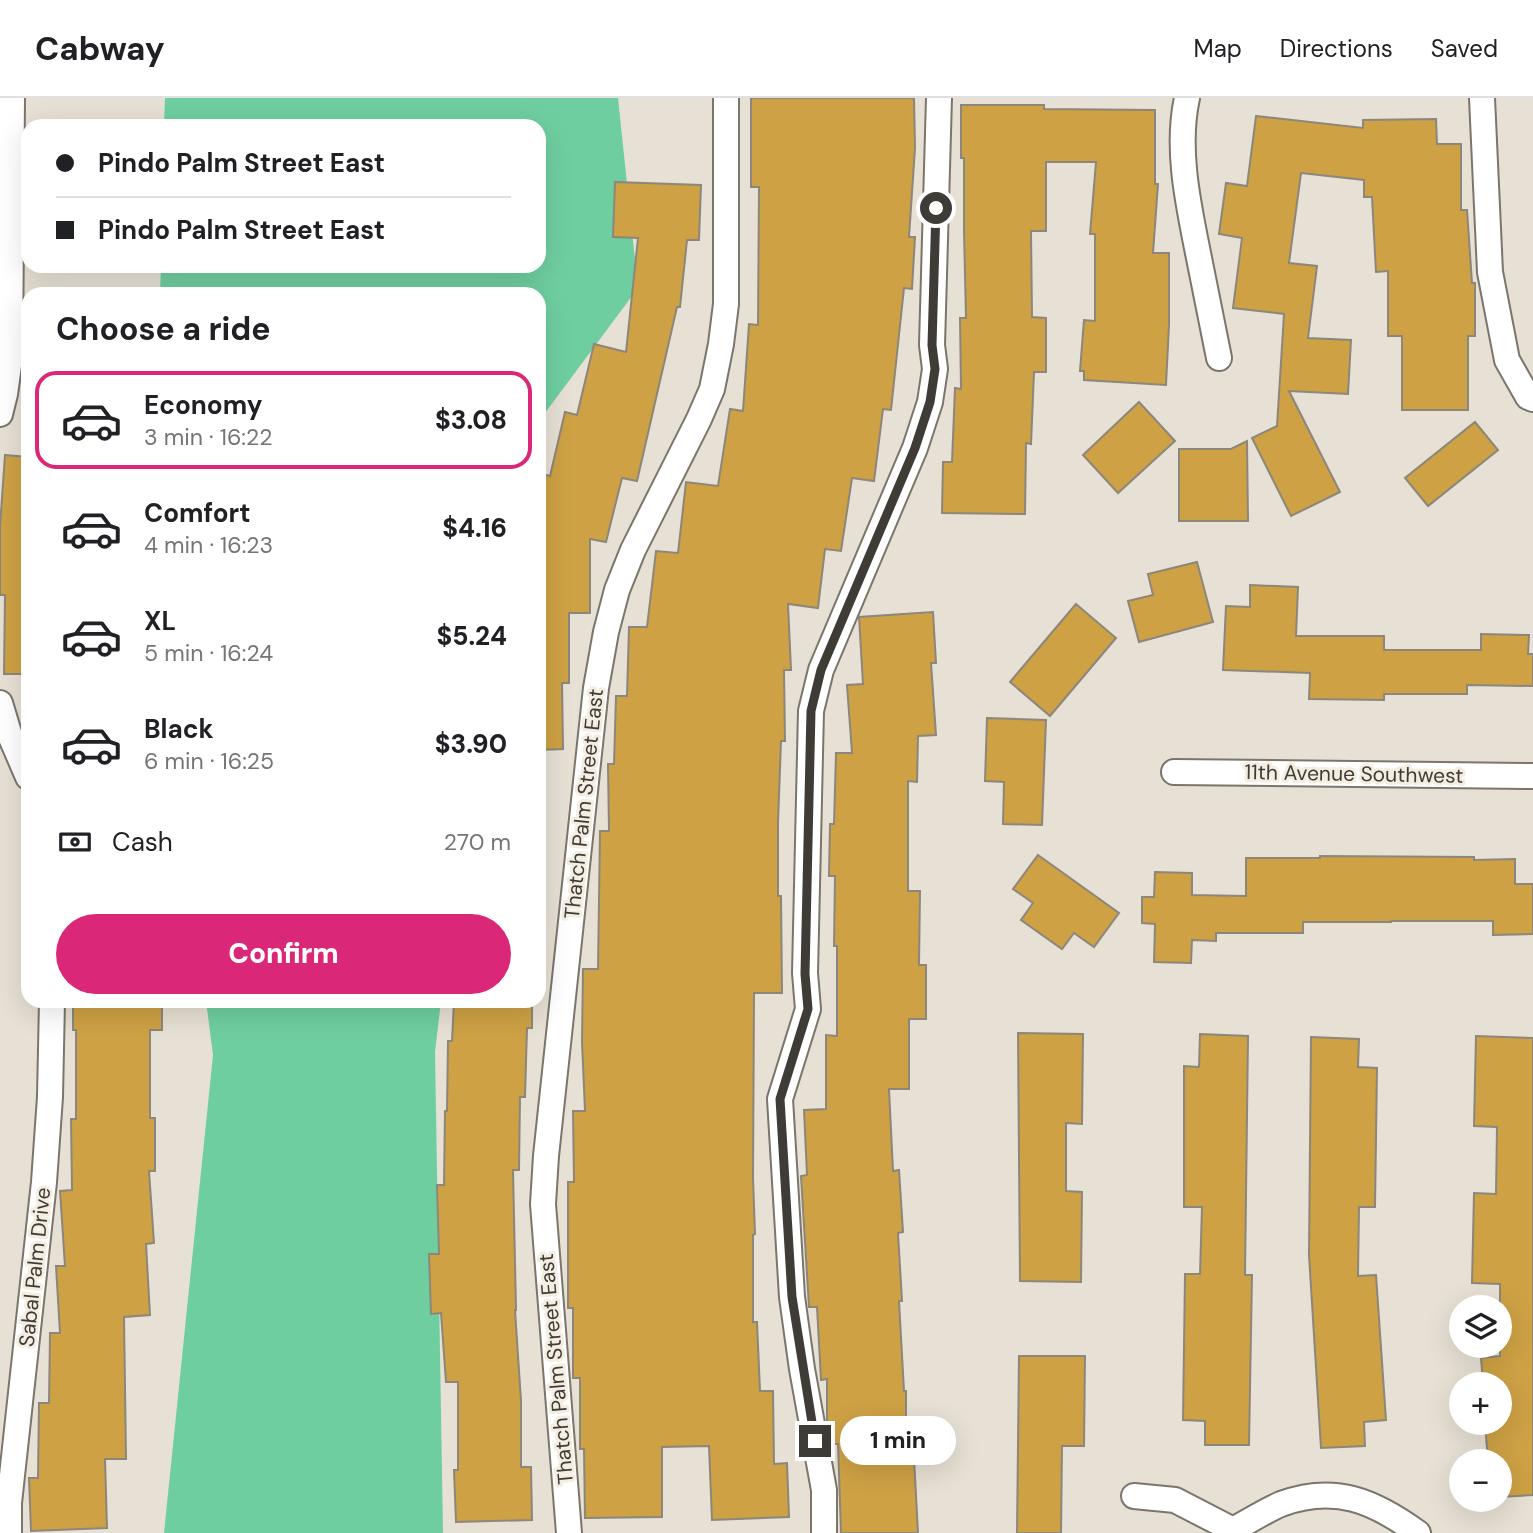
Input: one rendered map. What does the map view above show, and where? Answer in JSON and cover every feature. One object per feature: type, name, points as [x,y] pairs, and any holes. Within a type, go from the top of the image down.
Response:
[{"type":"street","points":[[0,414],[10,358],[12,98]]},
{"type":"street","name":"Thatch Palm Street East","points":[[569,1533],[543,1205],[547,1142],[596,688],[617,590],[633,550],[712,389],[726,304],[726,98]]},
{"type":"street","points":[[824,1533],[824,1490],[792,1297],[780,1099],[808,1009],[805,974],[811,711],[821,670],[915,448],[930,402],[935,369],[932,345],[939,98]]},
{"type":"street","points":[[1187,98],[1183,145],[1189,207],[1219,358]]},
{"type":"street","points":[[1482,98],[1490,272],[1507,360],[1528,397],[1533,400]]},
{"type":"street","points":[[0,703],[21,761]]},
{"type":"street","name":"11th Avenue Southwest","points":[[1174,772],[1533,776]]},
{"type":"street","name":"Sabal Palm Drive","points":[[9,1533],[9,1503],[44,1182],[50,1097],[52,1008]]},
{"type":"street","points":[[1134,1496],[1175,1500],[1232,1531],[1280,1505],[1303,1498],[1325,1496],[1364,1501],[1385,1510],[1418,1533]]},
{"type":"green space","points":[[165,98],[618,98],[638,288],[546,412],[546,287],[160,287],[161,273],[546,273],[546,119],[164,119]]},
{"type":"green space","points":[[207,1008],[440,1008],[435,1052],[443,1533],[164,1533],[213,1055]]},
{"type":"building","points":[[751,98],[914,98],[915,148],[909,237],[915,237],[912,289],[904,288],[891,410],[883,409],[874,481],[852,478],[841,551],[825,549],[818,608],[788,604],[791,670],[784,670],[785,741],[781,741],[778,823],[782,993],[754,993],[753,1322],[757,1322],[760,1391],[773,1391],[774,1464],[787,1463],[789,1517],[712,1520],[709,1446],[662,1447],[662,1517],[585,1518],[584,1449],[580,1449],[580,1378],[573,1378],[573,1308],[568,1308],[568,1182],[574,1182],[573,1111],[585,1111],[583,969],[598,969],[600,831],[609,831],[608,764],[614,764],[616,696],[627,696],[629,627],[647,627],[656,551],[678,553],[686,482],[718,486],[730,409],[743,411],[749,324],[758,325],[759,187],[751,187]]},
{"type":"building","points":[[961,105],[1044,105],[1044,109],[1155,110],[1155,184],[1158,184],[1153,253],[1169,253],[1166,385],[1084,380],[1084,371],[1080,371],[1084,320],[1095,321],[1095,234],[1090,234],[1096,162],[1046,162],[1046,231],[1031,231],[1032,317],[1046,318],[1046,372],[1034,372],[1031,444],[1026,443],[1025,514],[942,513],[943,462],[952,462],[955,388],[961,389],[960,318],[966,318]]},
{"type":"building","points":[[1256,116],[1363,128],[1363,120],[1436,119],[1437,144],[1461,144],[1461,210],[1467,210],[1472,283],[1475,283],[1475,336],[1468,336],[1468,410],[1402,410],[1402,336],[1388,336],[1388,271],[1376,272],[1372,197],[1364,197],[1364,180],[1301,173],[1289,263],[1317,266],[1308,338],[1351,340],[1348,394],[1289,391],[1340,492],[1291,516],[1252,438],[1277,426],[1284,314],[1233,308],[1242,238],[1219,234],[1226,183],[1247,186]]},
{"type":"building","points":[[615,182],[701,185],[699,240],[687,240],[680,307],[677,307],[637,481],[622,478],[606,542],[590,539],[590,613],[569,613],[569,683],[562,683],[563,749],[546,750],[546,475],[550,476],[565,412],[577,415],[594,344],[626,352],[638,238],[613,237]]},
{"type":"building","points":[[1139,402],[1175,441],[1118,493],[1083,455]]},
{"type":"building","points":[[1475,422],[1498,450],[1428,506],[1405,478]]},
{"type":"building","points":[[1247,441],[1248,521],[1179,521],[1179,449],[1231,449]]},
{"type":"building","points":[[5,455],[21,456],[21,674],[4,674],[5,595],[0,595],[0,526]]},
{"type":"building","points":[[1197,562],[1213,622],[1139,642],[1128,601],[1153,595],[1148,574]]},
{"type":"building","points":[[1250,585],[1298,587],[1296,636],[1384,636],[1384,650],[1481,650],[1481,634],[1529,635],[1528,654],[1533,654],[1533,686],[1467,685],[1467,694],[1384,694],[1384,700],[1309,699],[1310,673],[1223,670],[1226,606],[1250,607]]},
{"type":"building","points":[[1076,604],[1116,638],[1050,716],[1010,682]]},
{"type":"building","points":[[933,612],[936,663],[931,663],[936,735],[918,736],[917,782],[908,781],[908,891],[920,891],[919,965],[926,965],[926,1019],[909,1019],[909,1089],[889,1089],[893,1171],[899,1170],[903,1232],[898,1233],[902,1301],[899,1301],[906,1391],[906,1459],[914,1458],[918,1533],[841,1533],[838,1444],[831,1444],[827,1425],[827,1379],[821,1380],[817,1307],[809,1307],[801,1176],[807,1175],[804,1110],[826,1109],[826,1035],[837,1036],[835,876],[829,876],[836,753],[852,753],[847,685],[863,684],[859,617]]},
{"type":"building","points":[[987,718],[1046,720],[1042,825],[1003,824],[1004,782],[985,781]]},
{"type":"building","points":[[1038,855],[1119,913],[1094,947],[1074,933],[1062,949],[1021,920],[1033,903],[1013,889]]},
{"type":"building","points":[[1320,856],[1515,859],[1515,884],[1533,884],[1533,934],[1493,935],[1493,921],[1303,922],[1303,933],[1216,933],[1216,941],[1192,940],[1191,963],[1154,962],[1155,924],[1142,923],[1142,897],[1154,897],[1155,872],[1192,873],[1192,895],[1246,896],[1246,858]]},
{"type":"building","points":[[73,1008],[162,1008],[162,1030],[150,1030],[150,1118],[155,1118],[155,1171],[149,1171],[154,1243],[146,1244],[150,1315],[124,1317],[126,1459],[105,1459],[107,1528],[31,1531],[29,1478],[38,1478],[39,1403],[49,1403],[50,1333],[60,1333],[56,1266],[65,1266],[60,1191],[72,1190],[71,1119],[76,1119],[76,1030],[73,1030]]},
{"type":"building","points":[[454,1008],[532,1008],[532,1028],[527,1028],[525,1097],[520,1097],[519,1170],[513,1170],[521,1467],[531,1467],[532,1520],[456,1522],[454,1470],[458,1470],[458,1382],[446,1382],[441,1313],[431,1314],[429,1254],[439,1254],[437,1185],[444,1185],[448,1041],[452,1041]]},
{"type":"building","points":[[1018,1033],[1083,1034],[1082,1124],[1066,1123],[1066,1191],[1082,1192],[1081,1282],[1020,1281]]},
{"type":"building","points":[[1200,1034],[1248,1036],[1245,1275],[1252,1275],[1249,1445],[1205,1445],[1205,1421],[1183,1420],[1185,1274],[1200,1274],[1202,1207],[1184,1207],[1184,1066],[1199,1067]]},
{"type":"building","points":[[1476,1036],[1533,1038],[1533,1495],[1512,1496],[1512,1449],[1487,1449],[1486,1435],[1512,1435],[1512,1372],[1482,1372],[1481,1358],[1512,1358],[1512,1295],[1500,1295],[1500,1284],[1472,1283],[1474,1193],[1496,1194],[1497,1127],[1474,1126]]},
{"type":"building","points":[[1311,1037],[1359,1039],[1358,1067],[1377,1068],[1375,1207],[1359,1207],[1358,1276],[1376,1275],[1386,1420],[1364,1422],[1365,1446],[1321,1448],[1309,1255]]},
{"type":"building","points":[[1019,1356],[1085,1356],[1084,1446],[1062,1446],[1061,1533],[1017,1533]]},
{"type":"route","points":[[815,1441],[792,1297],[780,1099],[808,1009],[805,974],[811,711],[821,670],[915,448],[930,402],[935,369],[932,345],[936,208]]}]
